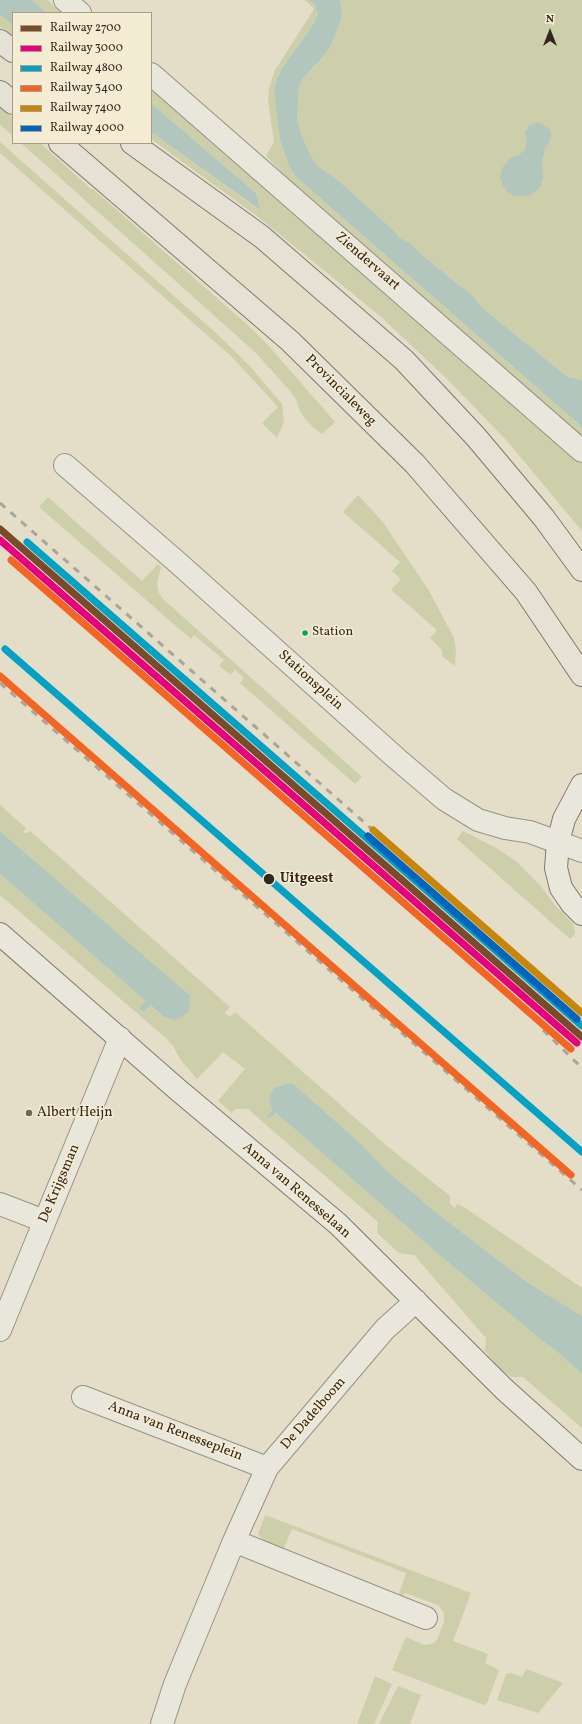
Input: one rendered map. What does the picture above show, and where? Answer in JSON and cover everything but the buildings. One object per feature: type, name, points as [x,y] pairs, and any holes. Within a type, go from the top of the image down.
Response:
[{"type":"main road","points":[[0,41],[12,50]]},
{"type":"main road","points":[[0,92],[12,102]]},
{"type":"main road","name":"Provincialeweg","points":[[61,144],[290,341],[415,464],[526,592],[582,675]]},
{"type":"main road","points":[[133,144],[262,237],[404,360],[476,437],[544,518],[582,570]]},
{"type":"street","points":[[65,0],[79,12]]},
{"type":"street","name":"Ziendervaart","points":[[152,75],[582,451]]},
{"type":"street","name":"Stationsplein","points":[[65,465],[177,562],[396,758],[444,799],[478,820],[505,828],[530,832],[582,851]]},
{"type":"street","points":[[582,785],[564,819],[558,842],[556,868],[561,888],[572,904],[582,914]]},
{"type":"street","name":"Anna van Renesselaan","points":[[0,934],[177,1089],[338,1224],[504,1389],[582,1459]]},
{"type":"street","name":"De Krijgsman","points":[[0,1330],[120,1038]]},
{"type":"street","points":[[0,1204],[44,1221]]},
{"type":"street","name":"De Dadelboom","points":[[162,1724],[175,1684],[234,1541],[267,1468],[385,1328],[416,1301]]},
{"type":"street","name":"Anna van Renesseplein","points":[[83,1397],[267,1468]]},
{"type":"street","points":[[234,1541],[426,1618]]},
{"type":"green space","points":[[32,0],[47,0],[61,12],[46,12]]},
{"type":"green space","points":[[305,0],[309,0],[315,5],[318,15],[283,67],[277,78],[274,92],[280,140],[289,166],[296,177],[582,427],[582,440],[290,184],[291,182],[266,156],[274,142],[268,100],[269,88],[275,70],[314,9]]},
{"type":"green space","points":[[340,0],[582,0],[582,380],[568,377],[480,306],[473,296],[421,254],[410,243],[400,238],[340,182],[318,166],[310,155],[297,119],[299,87],[303,78],[323,57],[331,44],[341,20],[342,12]]},
{"type":"green space","points":[[0,15],[12,24],[12,36],[0,27]]},
{"type":"green space","points":[[152,89],[582,461],[582,531],[508,442],[446,378],[379,315],[257,216],[152,140],[152,133],[259,210],[256,193],[152,104]]},
{"type":"green space","points":[[0,107],[12,117],[12,135],[0,125]]},
{"type":"green space","points":[[0,142],[217,334],[248,364],[282,404],[284,422],[277,438],[262,423],[278,407],[232,357],[0,153]]},
{"type":"green space","points":[[22,144],[41,144],[251,328],[268,345],[335,422],[322,434],[313,427],[300,411],[296,399],[290,391],[256,353]]},
{"type":"green space","points":[[358,495],[382,521],[428,589],[453,636],[456,648],[455,666],[442,656],[442,650],[430,638],[437,630],[391,590],[401,579],[392,571],[400,562],[343,512]]},
{"type":"green space","points":[[48,497],[142,581],[157,565],[160,565],[161,567],[157,583],[158,591],[162,598],[362,777],[355,784],[240,683],[244,678],[235,670],[231,675],[219,666],[224,660],[194,635],[191,639],[39,507]]},
{"type":"green space","points":[[0,805],[26,828],[23,833],[30,831],[230,1007],[225,1013],[231,1016],[235,1012],[387,1146],[450,1196],[450,1204],[455,1208],[457,1204],[464,1207],[582,1288],[582,1316],[527,1282],[433,1210],[384,1168],[362,1145],[282,1085],[275,1087],[271,1094],[270,1104],[272,1111],[266,1117],[269,1119],[274,1113],[288,1122],[436,1252],[582,1374],[582,1428],[523,1377],[511,1377],[500,1369],[485,1351],[486,1338],[414,1255],[399,1253],[377,1233],[378,1222],[248,1109],[235,1109],[232,1113],[218,1101],[245,1069],[223,1052],[197,1079],[180,1059],[173,1046],[167,1039],[0,895],[0,874],[147,1001],[143,1011],[149,1005],[163,1016],[82,903],[0,831]]},
{"type":"green space","points":[[463,831],[498,849],[517,862],[540,885],[554,904],[574,925],[575,934],[570,939],[457,839]]},
{"type":"green space","points":[[265,1515],[471,1593],[453,1641],[488,1654],[485,1663],[499,1670],[487,1703],[484,1705],[392,1670],[406,1637],[424,1645],[432,1644],[437,1640],[444,1622],[444,1613],[438,1605],[405,1593],[402,1596],[399,1594],[406,1573],[292,1529],[283,1550],[265,1542],[258,1534]]},
{"type":"green space","points":[[526,1669],[563,1683],[538,1713],[497,1700],[506,1674],[510,1673],[522,1677]]},
{"type":"green space","points":[[375,1676],[392,1684],[374,1724],[357,1724]]},
{"type":"green space","points":[[398,1686],[421,1695],[410,1724],[379,1724]]},
{"type":"shaded area","points":[[0,0],[32,0],[46,12],[12,12],[12,24],[0,15]]},
{"type":"shaded area","points":[[309,0],[340,0],[342,12],[341,20],[331,45],[323,57],[303,78],[299,87],[297,119],[310,155],[318,166],[340,182],[400,238],[410,243],[421,254],[473,296],[480,306],[568,377],[582,380],[582,427],[296,177],[289,166],[280,140],[274,92],[277,78],[283,67],[318,15],[315,5]]},
{"type":"shaded area","points":[[152,104],[256,193],[260,210],[152,133]]},
{"type":"shaded area","points":[[538,122],[548,127],[551,131],[550,141],[545,148],[542,162],[543,178],[541,185],[538,190],[528,196],[515,196],[509,193],[503,186],[500,177],[502,168],[510,158],[525,150],[527,142],[525,132],[530,125]]},
{"type":"shaded area","points":[[0,831],[190,996],[188,1012],[182,1017],[174,1020],[163,1016],[150,1005],[144,1012],[139,1008],[146,1001],[0,874]]},
{"type":"shaded area","points":[[293,1084],[362,1145],[384,1168],[433,1210],[527,1282],[582,1316],[582,1374],[436,1252],[288,1123],[275,1113],[269,1119],[266,1117],[272,1111],[269,1099],[275,1087]]},
{"type":"railway","points":[[0,503],[373,830]]},
{"type":"railway","points":[[0,683],[582,1190]]},
{"type":"railway","points":[[543,1030],[582,1068]]},
{"type":"rail line","name":"2700","points":[[0,529],[582,1037]]},
{"type":"rail line","name":"3000","points":[[0,540],[577,1043]]},
{"type":"rail line","name":"4800","points":[[27,542],[582,1026]]},
{"type":"rail line","name":"3400","points":[[11,560],[571,1049]]},
{"type":"rail line","name":"4800","points":[[5,649],[582,1152]]},
{"type":"rail line","name":"3400","points":[[0,676],[571,1175]]},
{"type":"rail line","name":"7400","points":[[373,830],[582,1013]]},
{"type":"rail line","name":"4000","points":[[368,836],[577,1019]]},
{"type":"place","name":"Station","points":[[305,633]]},
{"type":"place","name":"Uitgeest","points":[[269,879]]},
{"type":"place","name":"Albert Heijn","points":[[29,1113]]}]
